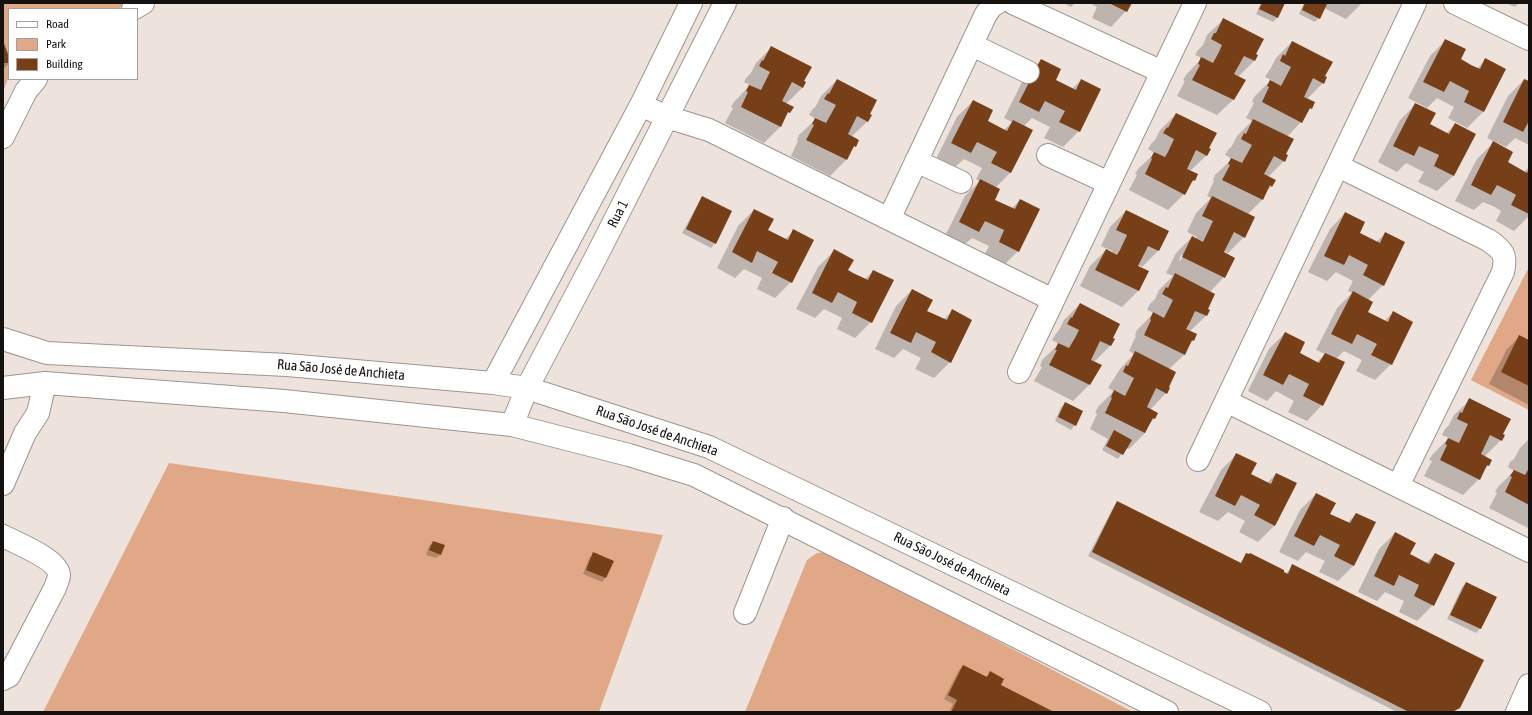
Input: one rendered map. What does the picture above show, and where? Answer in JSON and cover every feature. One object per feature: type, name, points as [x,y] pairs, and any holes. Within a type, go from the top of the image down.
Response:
[{"type":"street","points":[[493,383],[641,104],[691,3]]},
{"type":"street","name":"Rua 1","points":[[512,426],[527,388],[725,3]]},
{"type":"street","points":[[889,219],[986,14],[992,6],[997,3]]},
{"type":"street","points":[[1013,3],[1162,72]]},
{"type":"street","points":[[1019,372],[1195,3]]},
{"type":"street","points":[[1198,460],[1415,3]]},
{"type":"street","points":[[1455,3],[1529,39]]},
{"type":"street","points":[[972,45],[1028,72]]},
{"type":"street","points":[[3,137],[26,91],[35,80]]},
{"type":"street","points":[[641,104],[667,117],[709,130],[1053,300]]},
{"type":"street","points":[[1048,155],[1109,183]]},
{"type":"street","points":[[916,161],[961,182]]},
{"type":"street","points":[[1338,166],[1488,240],[1498,246],[1504,254],[1505,263],[1503,272],[1398,486]]},
{"type":"street","name":"Rua São José de Anchieta","points":[[3,339],[47,353],[286,365],[493,383],[527,388],[709,447],[1260,712]]},
{"type":"street","points":[[3,388],[45,383],[284,401],[512,426],[629,455],[694,475],[783,518],[1168,712]]},
{"type":"street","points":[[3,484],[26,434],[38,413],[45,383]]},
{"type":"street","points":[[1226,402],[1529,551]]},
{"type":"street","points":[[745,613],[783,518]]},
{"type":"street","points":[[3,536],[45,558],[54,565],[59,575],[55,588],[8,676],[3,679]]},
{"type":"street","points":[[1516,712],[1529,685]]},
{"type":"green space","points":[[3,3],[128,3],[120,8],[8,8],[8,79],[3,92]]},
{"type":"green space","points":[[1529,267],[1529,410],[1471,380]]},
{"type":"green space","points":[[169,463],[663,535],[599,712],[43,712]]},
{"type":"green space","points":[[826,552],[1133,712],[745,712],[807,560],[817,553]]},
{"type":"building","points":[[1109,3],[1132,3],[1127,12]]},
{"type":"building","points":[[1262,3],[1285,3],[1278,18],[1259,9]]},
{"type":"building","points":[[1305,3],[1327,4],[1320,19],[1302,10]]},
{"type":"building","points":[[1223,18],[1264,39],[1256,54],[1258,55],[1255,61],[1244,56],[1234,74],[1246,80],[1234,100],[1192,80],[1200,65],[1198,64],[1201,57],[1213,63],[1219,52],[1222,45],[1211,39],[1214,33],[1216,33]]},
{"type":"building","points":[[1445,39],[1466,49],[1461,59],[1471,65],[1480,69],[1485,58],[1506,69],[1484,112],[1464,102],[1469,91],[1450,81],[1444,92],[1423,82]]},
{"type":"building","points":[[3,41],[8,54],[8,63],[3,63]]},
{"type":"building","points":[[1292,41],[1333,62],[1325,76],[1327,77],[1324,84],[1313,78],[1304,97],[1315,102],[1302,123],[1262,102],[1269,87],[1267,86],[1270,80],[1281,86],[1291,67],[1280,61],[1283,54],[1285,56]]},
{"type":"building","points":[[771,46],[812,67],[804,81],[806,82],[803,88],[792,82],[782,101],[794,107],[790,113],[788,112],[781,127],[741,107],[748,92],[746,91],[749,85],[761,90],[770,72],[759,66]]},
{"type":"building","points":[[1041,59],[1061,69],[1056,80],[1076,90],[1081,79],[1101,89],[1080,132],[1059,122],[1065,111],[1045,101],[1039,112],[1019,102]]},
{"type":"building","points":[[837,79],[877,100],[868,122],[857,116],[848,134],[859,140],[856,147],[854,146],[847,160],[806,140],[814,125],[812,124],[815,118],[826,123],[836,105],[824,99],[828,93],[829,94]]},
{"type":"building","points":[[1524,79],[1529,81],[1529,121],[1523,132],[1503,122]]},
{"type":"building","points":[[973,100],[993,110],[988,121],[1007,131],[1013,120],[1033,130],[1011,173],[991,163],[997,152],[977,142],[971,153],[951,143]]},
{"type":"building","points":[[1415,103],[1436,113],[1430,124],[1449,134],[1455,123],[1476,134],[1454,176],[1434,166],[1439,155],[1419,146],[1414,156],[1393,146]]},
{"type":"building","points":[[1176,113],[1217,133],[1209,148],[1211,149],[1207,156],[1196,150],[1187,169],[1198,174],[1185,195],[1145,174],[1154,152],[1165,157],[1168,152],[1174,139],[1163,133],[1167,127],[1168,128]]},
{"type":"building","points":[[1253,119],[1294,139],[1286,154],[1288,155],[1285,162],[1274,156],[1264,174],[1276,180],[1272,187],[1270,185],[1263,200],[1222,180],[1230,165],[1228,164],[1231,158],[1242,163],[1252,145],[1241,139],[1244,133],[1246,134]]},
{"type":"building","points":[[1493,141],[1513,152],[1508,162],[1527,173],[1529,169],[1529,214],[1511,205],[1516,195],[1497,185],[1491,195],[1471,185]]},
{"type":"building","points":[[980,179],[1000,189],[995,200],[1015,209],[1020,199],[1040,209],[1019,252],[999,242],[1004,230],[985,221],[979,232],[959,222]]},
{"type":"building","points":[[702,196],[732,211],[716,244],[686,229]]},
{"type":"building","points":[[1212,196],[1255,217],[1245,238],[1234,232],[1224,252],[1235,258],[1225,278],[1182,257],[1192,236],[1203,242],[1213,221],[1202,216]]},
{"type":"building","points":[[754,209],[774,219],[768,230],[788,240],[793,229],[814,240],[792,283],[772,273],[778,262],[757,251],[752,263],[732,252]]},
{"type":"building","points":[[1126,210],[1169,231],[1159,251],[1148,246],[1138,266],[1149,271],[1139,291],[1095,270],[1106,249],[1117,255],[1120,250],[1127,235],[1116,230]]},
{"type":"building","points":[[1345,212],[1365,222],[1360,233],[1380,243],[1385,232],[1405,242],[1384,286],[1363,275],[1368,265],[1349,255],[1344,265],[1324,256]]},
{"type":"building","points":[[834,249],[854,260],[848,270],[853,273],[868,280],[873,270],[894,280],[872,323],[852,313],[857,302],[838,292],[832,303],[812,293]]},
{"type":"building","points":[[1175,273],[1215,294],[1208,309],[1210,310],[1207,316],[1195,311],[1186,329],[1197,334],[1194,341],[1192,340],[1185,355],[1144,335],[1153,312],[1164,318],[1173,300],[1162,294],[1166,287],[1168,288]]},
{"type":"building","points":[[912,289],[933,300],[927,311],[947,320],[952,309],[972,320],[951,363],[931,352],[936,342],[916,332],[911,343],[890,333]]},
{"type":"building","points":[[1353,291],[1373,302],[1368,312],[1388,322],[1393,311],[1413,322],[1392,365],[1371,355],[1377,344],[1357,334],[1352,344],[1331,334]]},
{"type":"building","points":[[1080,303],[1120,324],[1111,346],[1100,341],[1091,360],[1102,365],[1090,385],[1049,365],[1057,350],[1055,350],[1058,343],[1069,348],[1079,330],[1067,324]]},
{"type":"building","points":[[1285,332],[1305,342],[1300,353],[1319,363],[1325,353],[1345,362],[1323,406],[1303,396],[1309,384],[1289,374],[1283,385],[1263,375]]},
{"type":"building","points":[[1519,335],[1529,340],[1529,386],[1501,372]]},
{"type":"building","points":[[1135,351],[1176,372],[1167,394],[1156,388],[1147,407],[1158,413],[1155,419],[1153,418],[1145,433],[1105,413],[1114,390],[1125,396],[1134,378],[1123,372],[1126,365],[1128,366]]},
{"type":"building","points":[[1469,398],[1511,419],[1503,434],[1505,435],[1502,441],[1490,435],[1481,454],[1492,460],[1489,466],[1487,465],[1480,480],[1440,460],[1447,445],[1445,444],[1448,438],[1459,443],[1468,424],[1457,419],[1460,412],[1462,413]]},
{"type":"building","points":[[1065,402],[1083,411],[1076,426],[1058,417]]},
{"type":"building","points":[[1114,430],[1132,440],[1123,455],[1106,446]]},
{"type":"building","points":[[1236,453],[1257,463],[1251,474],[1271,484],[1276,473],[1297,483],[1275,526],[1254,515],[1260,505],[1241,495],[1235,506],[1215,496]]},
{"type":"building","points":[[1529,468],[1529,505],[1505,492],[1512,477],[1510,476],[1514,470],[1525,475]]},
{"type":"building","points":[[1316,493],[1336,503],[1330,514],[1350,523],[1356,513],[1376,522],[1354,566],[1334,556],[1340,545],[1320,535],[1314,546],[1294,536]]},
{"type":"building","points":[[1117,501],[1241,563],[1246,553],[1250,553],[1284,570],[1284,572],[1288,574],[1292,564],[1484,660],[1460,708],[1452,712],[1409,712],[1092,552]]},
{"type":"building","points":[[1395,532],[1416,543],[1410,554],[1429,564],[1435,553],[1455,563],[1434,606],[1414,596],[1419,585],[1399,575],[1394,586],[1374,576]]},
{"type":"building","points":[[433,541],[445,545],[441,555],[429,550]]},
{"type":"building","points":[[593,552],[614,561],[606,578],[586,570]]},
{"type":"building","points":[[1466,582],[1497,597],[1481,629],[1450,615]]},
{"type":"building","points":[[963,665],[987,677],[990,671],[1004,679],[1001,685],[1054,712],[951,712],[957,700],[948,695]]}]
